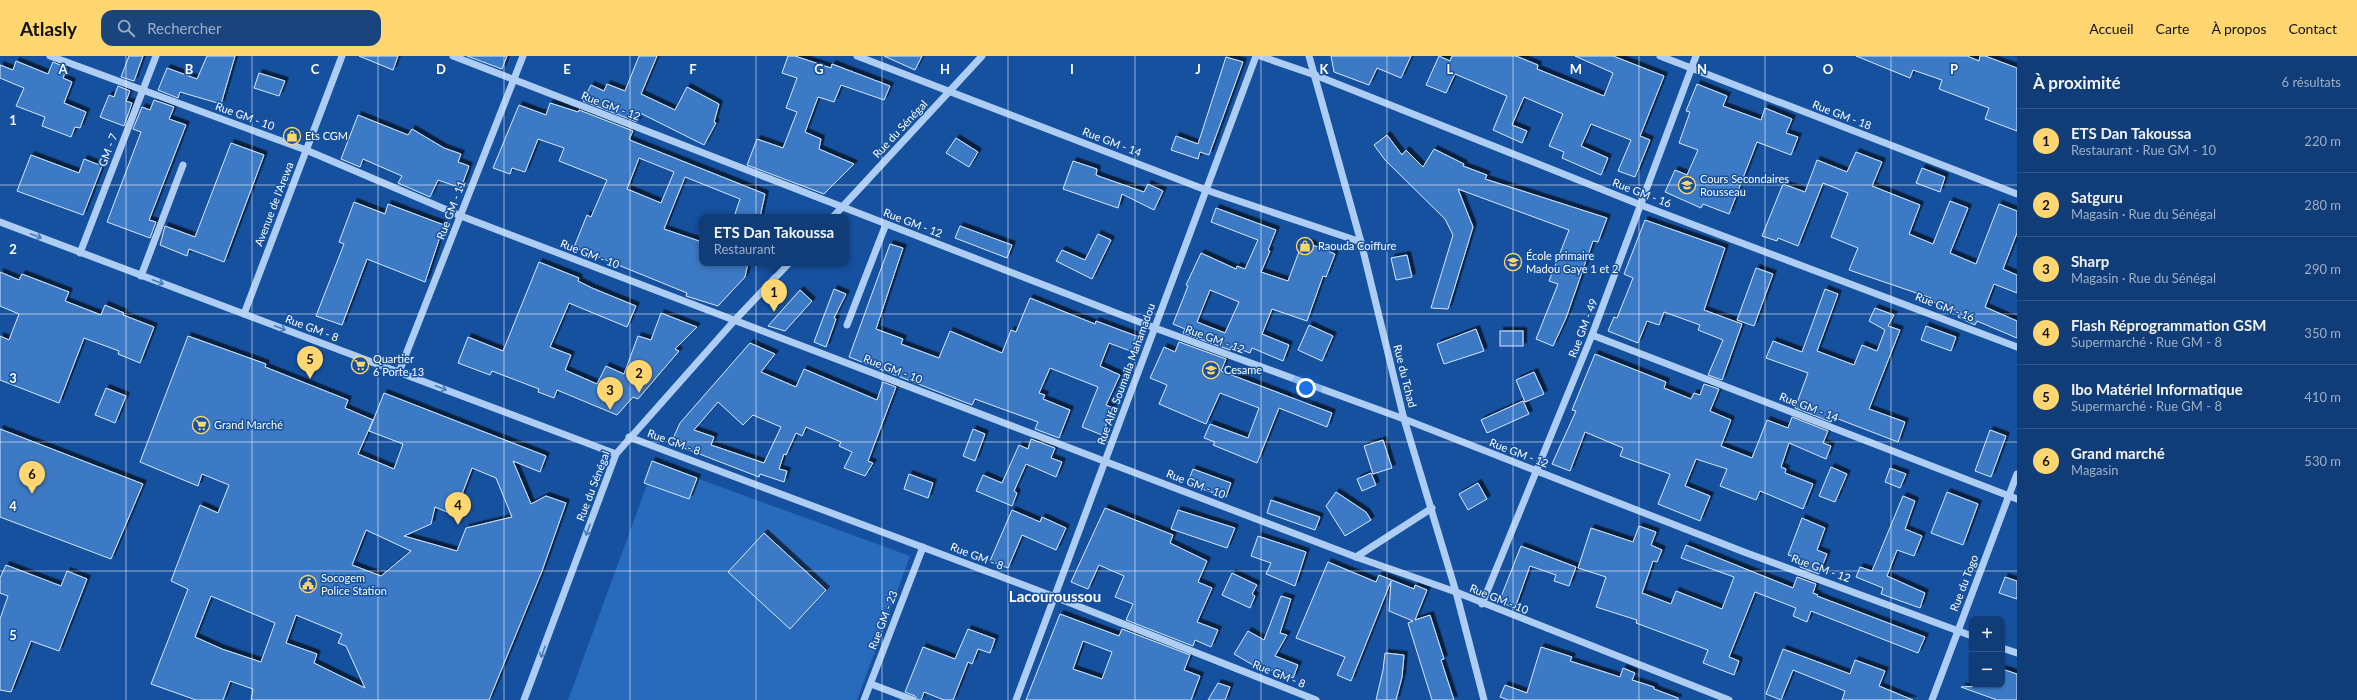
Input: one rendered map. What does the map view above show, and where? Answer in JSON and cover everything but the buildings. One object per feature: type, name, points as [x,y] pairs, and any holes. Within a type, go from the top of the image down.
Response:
[{"type":"street","name":"Rue GM - 10","points":[[50,56],[306,150],[461,216],[734,321],[1106,460],[1356,557],[1456,592],[1482,604],[1729,700]]},
{"type":"street","name":"GM - 7","points":[[80,253],[156,56]]},
{"type":"street","name":"Avenue de l'Arewa","points":[[244,314],[342,56]]},
{"type":"street","name":"Rue GM - 12","points":[[453,56],[1155,328],[1404,419],[1744,552],[1969,635]]},
{"type":"street","name":"Rue GM - 11","points":[[399,372],[523,56]]},
{"type":"street","name":"Rue GM - 14","points":[[857,56],[1206,190],[1361,242]]},
{"type":"street","name":"Rue du Sénégal","points":[[836,214],[982,56]]},
{"type":"street","name":"Rue Alfa Soumaila Mahamadou","points":[[1016,700],[1256,56]]},
{"type":"street","name":"Rue GM - 16","points":[[1260,56],[1315,75],[1641,205],[2017,347]]},
{"type":"street","name":"Rue du Tchad","points":[[1310,56],[1361,242],[1404,419],[1456,592],[1484,700]]},
{"type":"street","name":"Rue GM - 18","points":[[1660,56],[2017,194]]},
{"type":"street","name":"Rue GM - 49","points":[[1482,604],[1592,335],[1696,56]]},
{"type":"street","points":[[141,276],[183,165]]},
{"type":"street","name":"Rue GM - 8","points":[[0,222],[616,454]]},
{"type":"street","points":[[847,325],[886,224]]},
{"type":"street","name":"Rue du Sénégal","points":[[524,700],[616,454],[629,437],[786,266]]},
{"type":"street","name":"Rue GM - 14","points":[[1592,335],[2017,499]]},
{"type":"street","name":"Rue GM - 8","points":[[629,437],[1055,597],[1316,700]]},
{"type":"street","name":"Rue du Togo","points":[[1932,700],[2017,474]]},
{"type":"street","points":[[1356,557],[1432,508]]},
{"type":"street","name":"Rue GM - 23","points":[[864,700],[923,547]]},
{"type":"street","points":[[2005,649],[2017,654]]},
{"type":"street","points":[[871,684],[913,700]]},
{"type":"shaded area","points":[[655,463],[910,556],[857,700],[568,700]]},
{"type":"place","name":"Ets CGM","points":[[292,136]]},
{"type":"place","name":"Cours Secondaires Rousseau","points":[[1687,185]]},
{"type":"place","name":"Raouda Coiffure","points":[[1305,246]]},
{"type":"place","name":"École primaire Madou Gaye 1 et 2","points":[[1513,262]]},
{"type":"place","name":"ETS Dan Takoussa","points":[[774,312]]},
{"type":"place","name":"Quartier 6 Porte 13","points":[[360,365]]},
{"type":"place","name":"Cesame","points":[[1211,370]]},
{"type":"place","name":"Ibo Matériel Informatique","points":[[310,379]]},
{"type":"place","name":"Satguru","points":[[639,393]]},
{"type":"place","name":"Sharp","points":[[610,410]]},
{"type":"place","name":"Grand Marché","points":[[201,425]]},
{"type":"place","name":"Grand marché","points":[[32,494]]},
{"type":"place","name":"Flash Réprogrammation GSM","points":[[458,525]]},
{"type":"place","name":"Socogem Police Station","points":[[308,584]]},
{"type":"district","name":"Lacouroussou","points":[[1055,597]]}]
